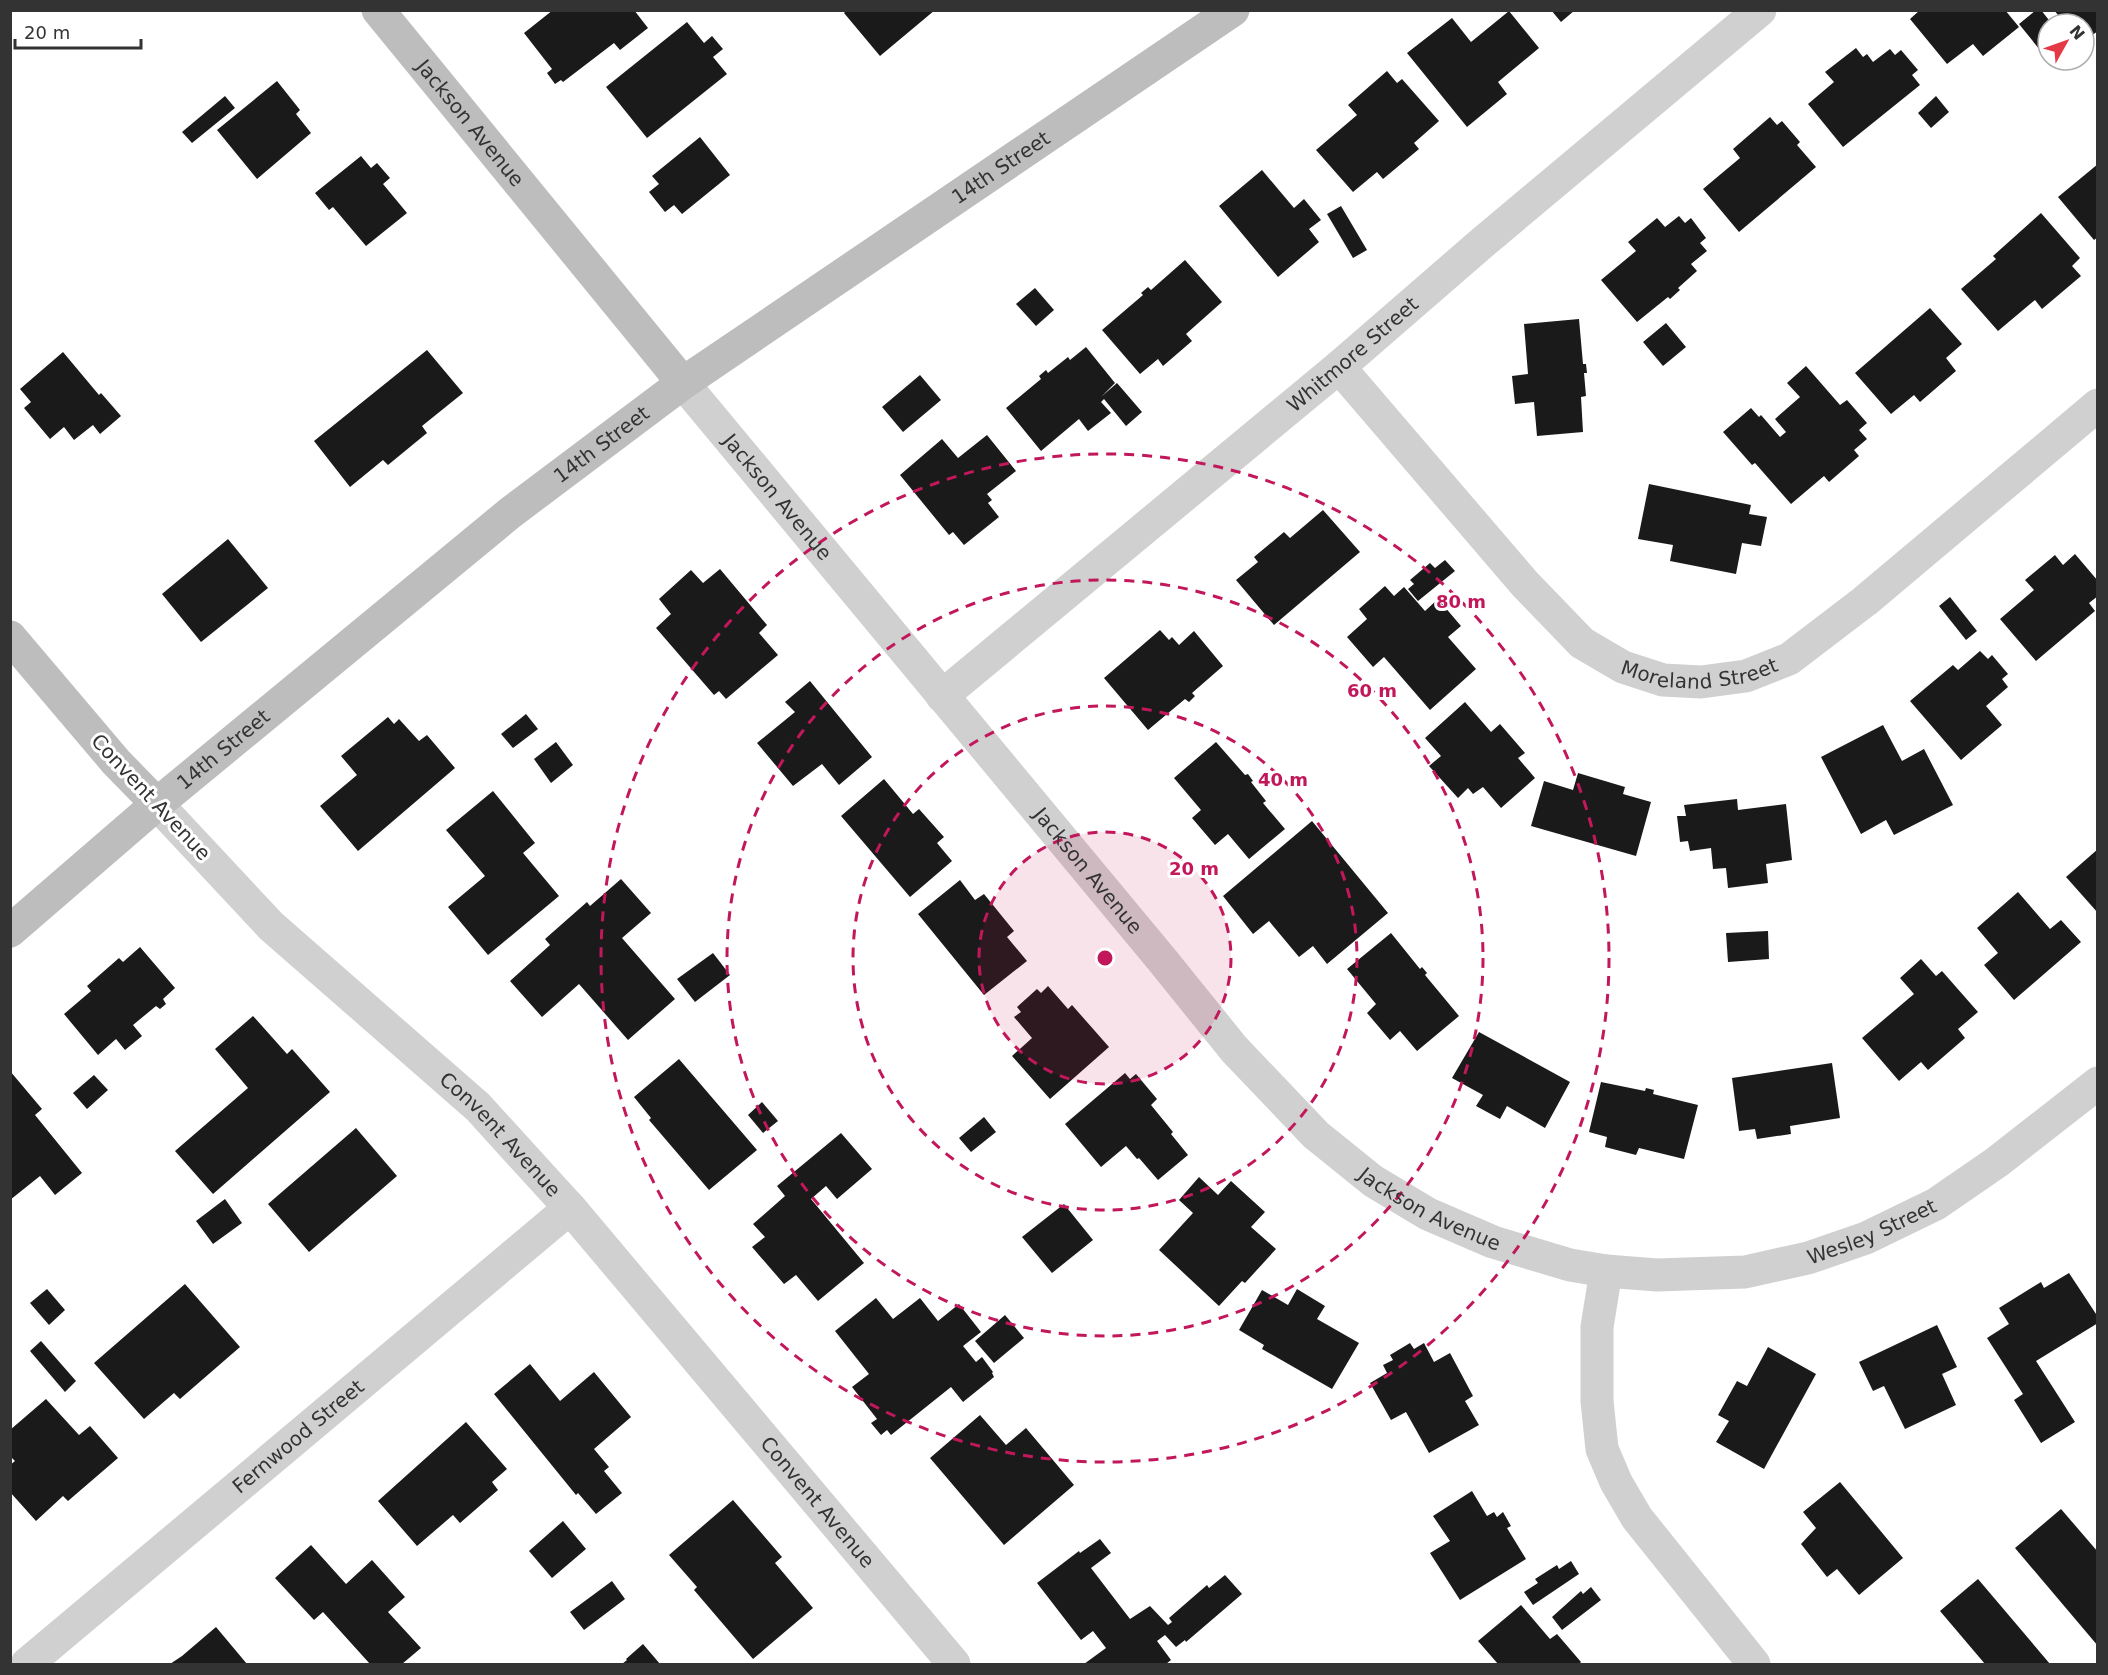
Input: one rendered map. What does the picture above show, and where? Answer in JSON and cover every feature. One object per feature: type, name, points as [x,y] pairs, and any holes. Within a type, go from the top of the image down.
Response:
[{"type":"street","name":"Jackson Avenue","points":[[378,10],[1234,1049],[1316,1135],[1373,1180],[1428,1214],[1493,1242],[1570,1265],[1606,1271]]},
{"type":"street","name":"14th Street","points":[[10,931],[157,804],[510,513],[683,383],[1233,10]]},
{"type":"street","name":"Whitmore Street","points":[[942,696],[1339,367],[1491,236],[1761,10]]},
{"type":"street","name":"Moreland Street","points":[[1339,367],[1525,584],[1582,643],[1623,667],[1663,680],[1701,682],[1746,676],[1789,659],[1865,601],[2097,405]]},
{"type":"street","name":"Convent Avenue","points":[[10,636],[116,762],[271,926],[478,1107],[570,1208],[937,1658]]},
{"type":"street","name":"Wesley Street","points":[[1606,1271],[1657,1275],[1745,1272],[1808,1258],[1866,1238],[1936,1204],[1997,1162],[2097,1083]]},
{"type":"street","name":"Fernwood Street","points":[[27,1665],[570,1208]]},
{"type":"street","points":[[1606,1271],[1597,1327],[1597,1401],[1602,1449],[1616,1482],[1637,1518],[1754,1665]]},
{"type":"building","points":[[553,10],[634,10],[648,28],[620,50],[614,43],[563,82],[561,80],[555,84],[547,73],[552,69],[524,33]]},
{"type":"building","points":[[847,10],[935,10],[880,56],[844,13]]},
{"type":"building","points":[[1551,10],[1575,10],[1561,22]]},
{"type":"building","points":[[1920,10],[2005,10],[2019,27],[1983,56],[1973,44],[1947,64],[1910,19]]},
{"type":"building","points":[[2036,10],[2041,10],[2043,12],[2036,12],[2036,45],[2019,24]]},
{"type":"building","points":[[2054,10],[2098,10],[2098,31],[2096,32],[2096,12],[2056,12]]},
{"type":"building","points":[[1509,11],[1539,48],[1498,82],[1507,94],[1467,127],[1407,53],[1452,18],[1471,42]]},
{"type":"building","points":[[687,22],[704,43],[712,36],[723,49],[713,57],[727,74],[647,138],[606,87]]},
{"type":"building","points":[[1856,48],[1863,57],[1867,54],[1873,62],[1890,49],[1895,55],[1901,50],[1918,70],[1912,75],[1920,85],[1843,147],[1808,104],[1834,82],[1825,72]]},
{"type":"building","points":[[1387,71],[1397,83],[1402,79],[1439,121],[1414,143],[1419,149],[1383,179],[1377,172],[1353,192],[1316,150],[1357,115],[1348,105]]},
{"type":"building","points":[[277,81],[300,110],[296,114],[311,133],[257,179],[217,130]]},
{"type":"building","points":[[225,96],[235,108],[192,143],[182,132]]},
{"type":"building","points":[[1936,96],[1949,112],[1931,128],[1918,113]]},
{"type":"building","points":[[1770,117],[1777,125],[1782,121],[1800,142],[1797,145],[1816,167],[1739,232],[1703,189],[1740,158],[1733,149]]},
{"type":"building","points":[[700,137],[730,175],[682,214],[674,205],[665,212],[649,192],[659,184],[652,176]]},
{"type":"building","points":[[361,156],[371,168],[377,163],[390,178],[383,184],[407,213],[366,246],[333,207],[329,210],[315,193]]},
{"type":"building","points":[[2098,164],[2098,237],[2094,240],[2058,197]]},
{"type":"building","points":[[1262,170],[1294,208],[1304,199],[1321,220],[1309,229],[1319,242],[1278,277],[1219,206]]},
{"type":"building","points":[[1341,206],[1367,250],[1353,258],[1327,214]]},
{"type":"building","points":[[2041,213],[2080,258],[2072,266],[2081,276],[2042,309],[2035,300],[1998,331],[1961,289],[1996,259],[1993,256]]},
{"type":"building","points":[[1679,216],[1685,223],[1691,218],[1706,238],[1700,243],[1707,251],[1691,264],[1697,271],[1678,288],[1680,290],[1637,322],[1601,280],[1636,251],[1628,242],[1657,218],[1665,227]]},
{"type":"building","points":[[1185,260],[1222,302],[1186,334],[1192,341],[1163,366],[1158,359],[1140,374],[1102,330],[1143,295],[1141,293],[1148,287],[1151,290]]},
{"type":"building","points":[[1035,288],[1054,310],[1036,326],[1016,304]]},
{"type":"building","points":[[1930,308],[1962,344],[1946,358],[1956,371],[1920,402],[1914,395],[1891,414],[1855,373]]},
{"type":"building","points":[[1579,319],[1583,364],[1586,364],[1587,373],[1584,373],[1586,396],[1581,397],[1583,432],[1537,436],[1534,402],[1515,404],[1512,376],[1528,374],[1524,324]]},
{"type":"building","points":[[1666,323],[1686,347],[1663,366],[1643,342]]},
{"type":"building","points":[[1086,347],[1115,383],[1101,397],[1117,383],[1142,412],[1126,426],[1104,399],[1101,402],[1111,413],[1088,431],[1079,419],[1041,451],[1006,408],[1041,379],[1039,376],[1046,370],[1048,373],[1068,357],[1070,360]]},
{"type":"building","points":[[427,350],[463,393],[422,426],[427,433],[388,465],[383,460],[350,487],[314,441]]},
{"type":"building","points":[[63,352],[99,395],[101,393],[121,416],[100,434],[93,425],[74,440],[64,427],[50,439],[24,408],[31,402],[20,389]]},
{"type":"building","points":[[1806,366],[1840,405],[1847,400],[1867,423],[1859,430],[1867,439],[1854,450],[1859,456],[1829,482],[1824,476],[1791,504],[1755,463],[1752,465],[1723,432],[1751,408],[1759,417],[1761,415],[1780,437],[1786,432],[1775,419],[1800,397],[1787,383]]},
{"type":"building","points":[[920,375],[941,400],[903,432],[882,407]]},
{"type":"building","points":[[987,435],[1016,471],[987,494],[992,500],[988,503],[999,517],[964,545],[953,532],[949,535],[900,475],[942,439],[958,458]]},
{"type":"building","points":[[1649,484],[1751,505],[1749,514],[1767,517],[1761,546],[1742,543],[1736,574],[1670,561],[1673,545],[1638,539]]},
{"type":"building","points":[[1323,510],[1360,552],[1274,625],[1236,580],[1258,562],[1254,557],[1284,532],[1290,538]]},
{"type":"building","points":[[228,539],[268,588],[201,642],[162,594]]},
{"type":"building","points":[[2075,554],[2098,581],[2098,596],[2089,603],[2095,611],[2036,661],[2000,619],[2034,590],[2025,580],[2055,555],[2063,565]]},
{"type":"building","points":[[1445,560],[1455,571],[1418,601],[1408,589],[1414,584],[1410,580],[1430,563],[1435,568]]},
{"type":"building","points":[[720,569],[767,625],[759,633],[778,655],[726,699],[719,691],[714,695],[656,628],[671,614],[659,599],[691,570],[703,583]]},
{"type":"building","points":[[1385,586],[1394,596],[1404,587],[1425,611],[1438,599],[1461,626],[1448,637],[1476,669],[1430,710],[1384,657],[1373,667],[1347,637],[1367,619],[1359,609]]},
{"type":"building","points":[[1950,597],[1977,631],[1966,640],[1939,606]]},
{"type":"building","points":[[1160,630],[1169,640],[1172,637],[1179,645],[1194,631],[1223,666],[1192,693],[1195,696],[1189,702],[1185,699],[1148,730],[1104,678]]},
{"type":"building","points":[[1980,651],[1988,659],[1992,655],[2008,674],[2002,679],[2008,687],[1986,706],[2002,725],[1961,760],[1910,701],[1953,665],[1958,670]]},
{"type":"building","points":[[810,681],[872,757],[839,785],[822,764],[793,786],[757,743],[795,712],[785,702]]},
{"type":"building","points":[[1465,702],[1491,732],[1500,724],[1525,753],[1518,758],[1535,778],[1501,808],[1483,787],[1473,794],[1468,788],[1458,798],[1429,766],[1441,756],[1425,738]]},
{"type":"building","points":[[526,714],[538,729],[513,748],[501,734]]},
{"type":"building","points":[[388,717],[394,724],[399,719],[419,741],[427,735],[455,768],[358,851],[320,806],[357,775],[341,756]]},
{"type":"building","points":[[1883,725],[1902,761],[1924,749],[1953,805],[1894,835],[1886,820],[1861,834],[1821,757]]},
{"type":"building","points":[[556,742],[573,765],[551,783],[534,759]]},
{"type":"building","points":[[1216,742],[1245,775],[1248,774],[1253,781],[1251,782],[1266,801],[1263,803],[1285,829],[1249,859],[1228,834],[1215,845],[1192,818],[1201,810],[1174,778]]},
{"type":"building","points":[[1578,773],[1625,787],[1623,794],[1651,802],[1636,856],[1531,826],[1544,781],[1573,790]]},
{"type":"building","points":[[884,779],[913,814],[919,809],[944,837],[937,843],[952,861],[910,897],[841,816]]},
{"type":"building","points":[[493,791],[535,843],[523,853],[559,896],[488,955],[448,907],[485,876],[446,830]]},
{"type":"building","points":[[1737,799],[1738,810],[1786,804],[1792,860],[1766,864],[1768,883],[1728,888],[1726,868],[1713,869],[1711,848],[1690,851],[1688,841],[1680,842],[1677,816],[1686,816],[1684,805]]},
{"type":"building","points":[[1312,821],[1388,913],[1327,964],[1313,946],[1299,957],[1269,921],[1253,934],[1223,896]]},
{"type":"building","points":[[2098,849],[2098,913],[2066,877]]},
{"type":"building","points":[[621,879],[651,913],[622,938],[675,999],[628,1040],[579,984],[542,1017],[510,981],[550,945],[545,939],[587,902],[590,906]]},
{"type":"building","points":[[960,880],[975,900],[984,894],[1014,931],[1007,937],[1027,961],[984,995],[918,914]]},
{"type":"building","points":[[2018,892],[2050,929],[2061,920],[2081,942],[2014,1000],[1984,965],[1998,953],[1977,928]]},
{"type":"building","points":[[1768,931],[1769,959],[1728,962],[1726,933]]},
{"type":"building","points":[[1391,933],[1420,969],[1422,967],[1427,973],[1425,975],[1459,1016],[1417,1051],[1400,1031],[1390,1040],[1367,1013],[1376,1004],[1347,969]]},
{"type":"building","points":[[140,947],[175,988],[163,999],[166,1004],[160,1009],[156,1006],[133,1025],[142,1036],[125,1050],[116,1039],[98,1055],[64,1014],[91,991],[87,986],[119,958],[123,962]]},
{"type":"building","points":[[713,953],[730,975],[695,1002],[677,979]]},
{"type":"building","points":[[1921,959],[1936,976],[1942,971],[1978,1012],[1958,1029],[1965,1038],[1928,1070],[1921,1062],[1899,1081],[1862,1038],[1914,994],[1900,978]]},
{"type":"building","points":[[1048,986],[1068,1009],[1072,1005],[1109,1047],[1050,1099],[1012,1056],[1032,1038],[1014,1017],[1021,1012],[1017,1007],[1037,989],[1041,993]]},
{"type":"building","points":[[253,1016],[287,1054],[292,1049],[330,1092],[213,1194],[175,1151],[248,1088],[215,1049]]},
{"type":"building","points":[[1479,1032],[1570,1082],[1545,1128],[1507,1106],[1500,1119],[1476,1106],[1483,1095],[1452,1078]]},
{"type":"building","points":[[679,1059],[757,1150],[709,1190],[649,1120],[651,1118],[634,1097]]},
{"type":"building","points":[[1832,1063],[1840,1118],[1790,1126],[1791,1134],[1757,1139],[1755,1129],[1739,1131],[1732,1078]]},
{"type":"building","points":[[10,1071],[42,1109],[35,1115],[82,1173],[55,1195],[40,1176],[10,1200]]},
{"type":"building","points":[[1125,1073],[1130,1079],[1136,1074],[1157,1099],[1151,1105],[1188,1155],[1158,1180],[1126,1146],[1101,1167],[1065,1124]]},
{"type":"building","points":[[94,1075],[108,1090],[87,1109],[73,1093]]},
{"type":"building","points":[[1601,1082],[1645,1091],[1646,1088],[1654,1090],[1653,1094],[1698,1105],[1684,1159],[1639,1148],[1636,1155],[1605,1147],[1607,1137],[1589,1132]]},
{"type":"building","points":[[762,1102],[778,1121],[763,1133],[748,1115]]},
{"type":"building","points":[[984,1117],[996,1132],[971,1152],[959,1138]]},
{"type":"building","points":[[356,1128],[397,1176],[309,1252],[268,1204]]},
{"type":"building","points":[[841,1133],[872,1169],[837,1199],[826,1186],[811,1199],[864,1263],[818,1301],[796,1275],[784,1284],[752,1247],[765,1237],[753,1224],[785,1196],[777,1186]]},
{"type":"building","points":[[1199,1177],[1218,1195],[1231,1181],[1265,1212],[1251,1227],[1276,1249],[1245,1283],[1242,1281],[1219,1306],[1159,1250],[1193,1213],[1179,1200]]},
{"type":"building","points":[[225,1199],[242,1223],[213,1244],[196,1221]]},
{"type":"building","points":[[1064,1204],[1093,1240],[1052,1273],[1022,1237]]},
{"type":"building","points":[[2069,1273],[2098,1317],[2098,1323],[2036,1361],[2075,1422],[2041,1443],[2014,1400],[2023,1394],[1987,1338],[2009,1324],[1999,1308],[2041,1282],[2044,1288]]},
{"type":"building","points":[[185,1284],[240,1347],[180,1399],[174,1393],[144,1419],[94,1363]]},
{"type":"building","points":[[47,1289],[65,1310],[49,1325],[30,1303]]},
{"type":"building","points":[[1297,1289],[1325,1306],[1317,1319],[1359,1343],[1332,1389],[1262,1349],[1264,1345],[1239,1330],[1262,1290],[1288,1305]]},
{"type":"building","points":[[876,1298],[893,1319],[920,1298],[938,1321],[959,1304],[981,1332],[963,1346],[976,1362],[982,1357],[994,1377],[963,1402],[951,1387],[891,1435],[887,1430],[881,1435],[871,1423],[877,1419],[852,1387],[869,1374],[835,1331]]},
{"type":"building","points":[[1005,1315],[1024,1338],[994,1363],[975,1341]]},
{"type":"building","points":[[1937,1325],[1957,1367],[1942,1374],[1956,1405],[1905,1429],[1884,1386],[1873,1391],[1859,1362]]},
{"type":"building","points":[[41,1341],[76,1381],[65,1392],[30,1351]]},
{"type":"building","points":[[1410,1343],[1414,1349],[1424,1343],[1434,1362],[1450,1353],[1473,1396],[1465,1401],[1479,1425],[1429,1453],[1406,1412],[1391,1420],[1370,1383],[1387,1373],[1383,1365],[1393,1360],[1390,1355]]},
{"type":"building","points":[[1768,1347],[1816,1374],[1764,1469],[1716,1442],[1729,1421],[1718,1415],[1737,1381],[1747,1386]]},
{"type":"building","points":[[530,1364],[560,1401],[594,1372],[631,1417],[594,1449],[609,1467],[604,1471],[622,1493],[596,1514],[578,1493],[576,1495],[494,1394]]},
{"type":"building","points":[[46,1399],[79,1435],[90,1426],[118,1458],[68,1501],[63,1496],[36,1521],[10,1492],[10,1465],[15,1461],[10,1456],[10,1430]]},
{"type":"building","points":[[980,1415],[1006,1445],[1026,1428],[1074,1485],[1004,1545],[930,1458]]},
{"type":"building","points":[[466,1422],[507,1469],[492,1482],[498,1490],[460,1523],[453,1515],[417,1546],[378,1501]]},
{"type":"building","points":[[1840,1482],[1903,1558],[1859,1595],[1837,1569],[1827,1577],[1801,1544],[1816,1528],[1803,1512]]},
{"type":"building","points":[[1472,1491],[1487,1516],[1494,1512],[1497,1517],[1503,1512],[1511,1526],[1507,1528],[1526,1559],[1460,1600],[1430,1553],[1450,1541],[1433,1516]]},
{"type":"building","points":[[733,1500],[782,1557],[775,1563],[813,1608],[753,1659],[694,1590],[697,1587],[669,1555]]},
{"type":"building","points":[[2061,1509],[2098,1552],[2098,1646],[2015,1548]]},
{"type":"building","points":[[563,1521],[586,1549],[552,1578],[529,1551]]},
{"type":"building","points":[[1100,1539],[1111,1553],[1091,1568],[1130,1619],[1150,1606],[1168,1625],[1172,1622],[1169,1618],[1207,1585],[1209,1588],[1225,1575],[1242,1594],[1186,1642],[1185,1640],[1176,1647],[1165,1635],[1157,1641],[1171,1660],[1166,1664],[1084,1664],[1106,1648],[1093,1631],[1081,1640],[1037,1583],[1079,1551],[1080,1553]]},
{"type":"building","points":[[311,1545],[346,1584],[372,1560],[405,1597],[388,1612],[421,1648],[402,1664],[370,1664],[323,1612],[314,1620],[275,1578]]},
{"type":"building","points":[[1571,1561],[1579,1574],[1533,1605],[1524,1592],[1538,1583],[1535,1579],[1557,1565],[1559,1569]]},
{"type":"building","points":[[1978,1579],[2050,1664],[1985,1664],[1940,1611]]},
{"type":"building","points":[[612,1581],[625,1599],[584,1630],[570,1612]]},
{"type":"building","points":[[1591,1587],[1601,1600],[1562,1630],[1552,1617],[1581,1591],[1583,1594]]},
{"type":"building","points":[[1521,1605],[1550,1639],[1557,1634],[1581,1662],[1579,1664],[1498,1664],[1478,1641]]},
{"type":"building","points":[[216,1627],[247,1664],[170,1664],[182,1656]]},
{"type":"building","points":[[643,1644],[660,1664],[622,1664],[626,1659]]}]
